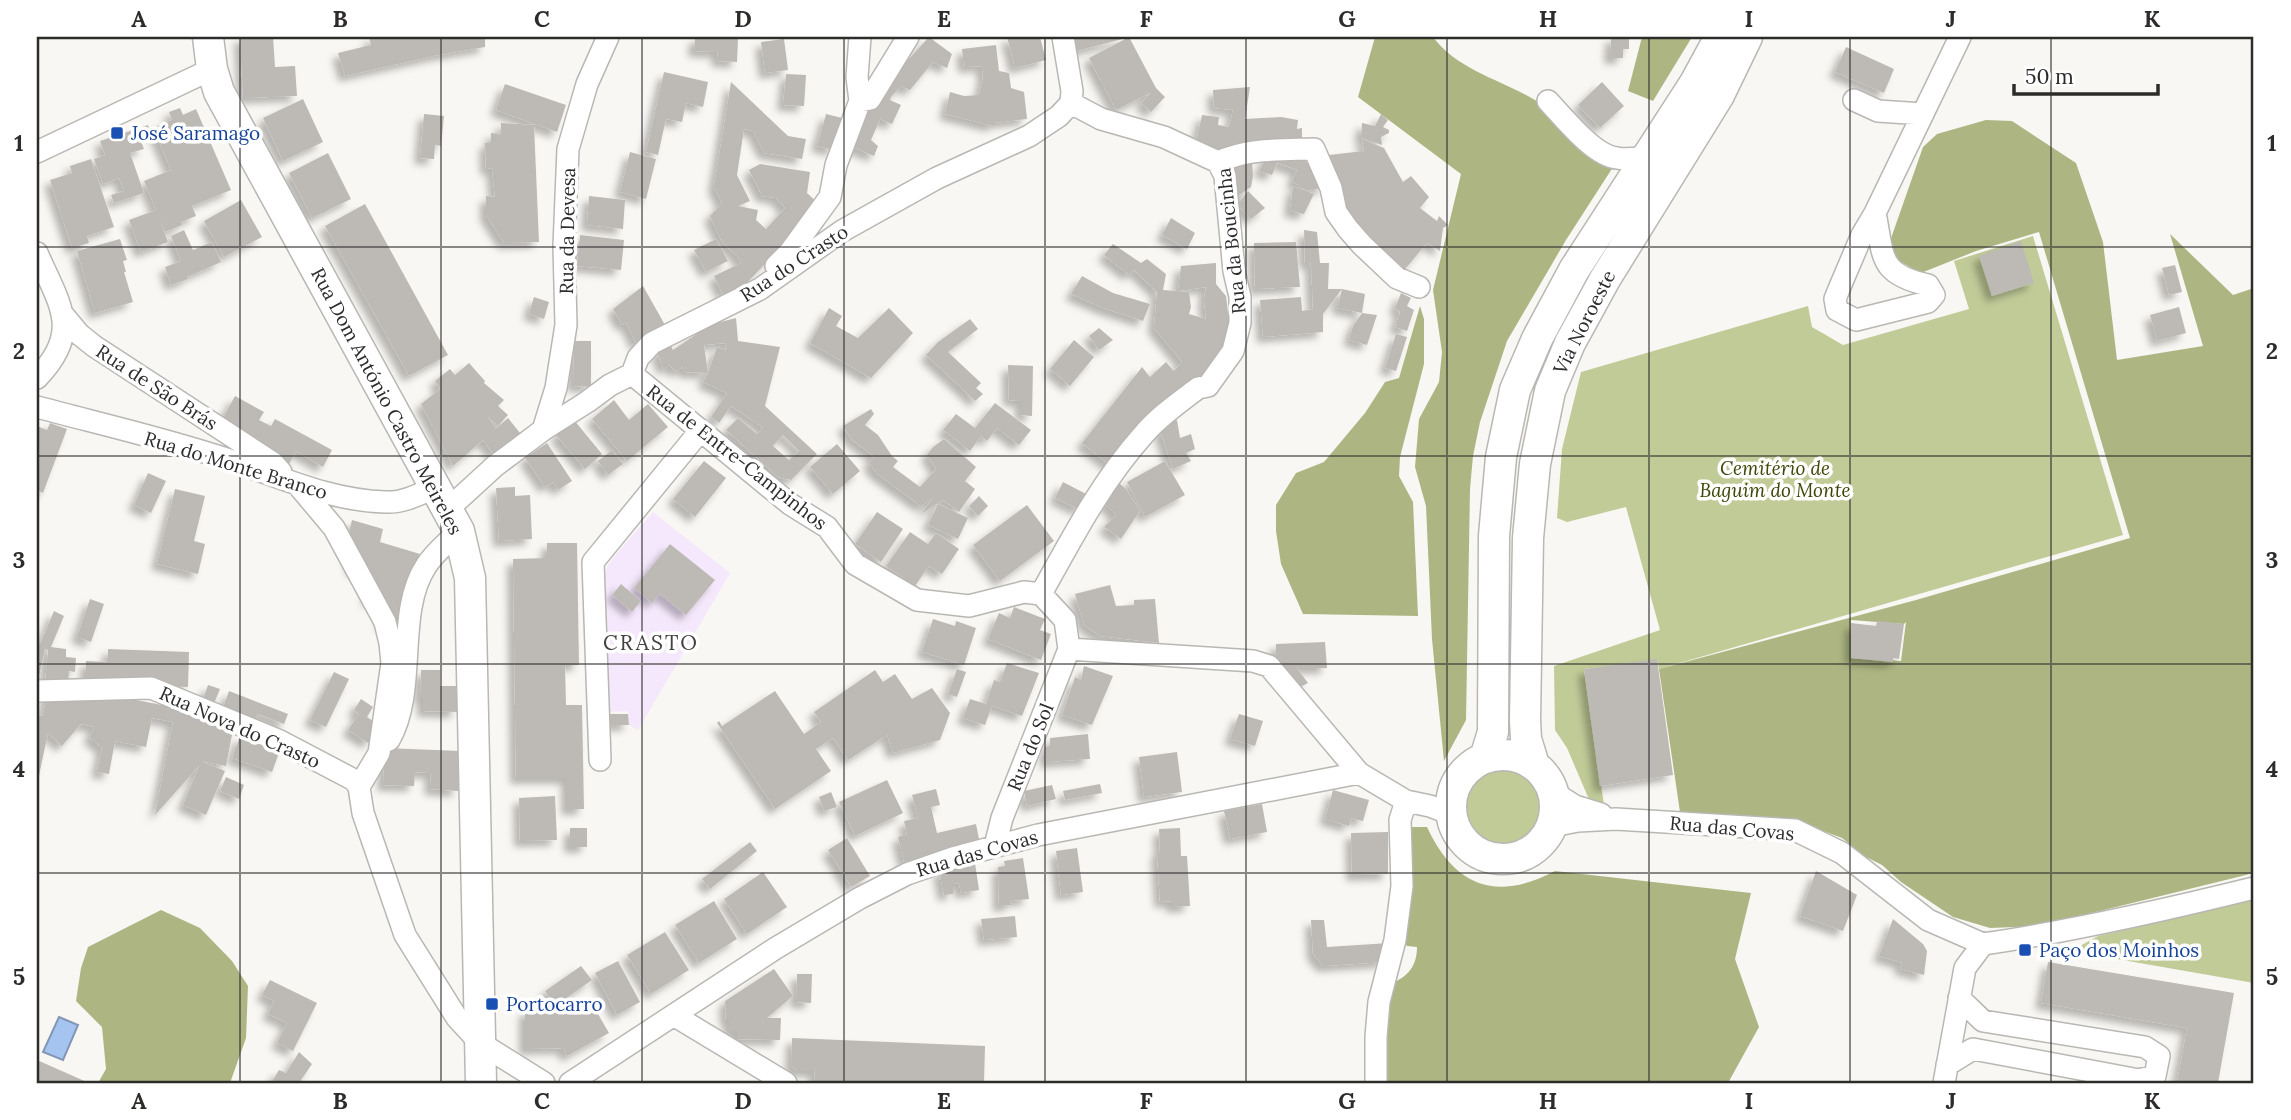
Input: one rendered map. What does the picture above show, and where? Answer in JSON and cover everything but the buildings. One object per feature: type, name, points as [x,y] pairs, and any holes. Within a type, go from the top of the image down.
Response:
[{"type":"main road","name":"Rua Dom António Castro Meireles","points":[[208,37],[212,69],[219,92],[448,509],[470,578],[481,1083]]},
{"type":"main road","name":"Via Noroeste","points":[[1485,758],[1493,732],[1494,536],[1501,457],[1512,403],[1522,372],[1555,305],[1598,231],[1695,83],[1720,37]]},
{"type":"main road","name":"Via Noroeste","points":[[1534,765],[1526,738],[1525,720],[1528,538],[1535,464],[1550,391],[1570,343],[1605,279],[1719,95],[1747,37]]},
{"type":"main road","points":[[1502,755],[1519,757],[1534,765],[1546,777],[1553,792],[1555,809],[1552,825],[1544,840],[1531,851],[1516,858],[1498,860],[1481,855],[1466,845],[1444,805],[1458,780],[1470,767],[1485,758],[1502,755]]},
{"type":"street","name":"Rua da Devesa","points":[[543,430],[556,388],[566,326],[564,246],[568,149],[587,84],[608,37]]},
{"type":"street","points":[[760,289],[765,276],[790,253],[830,197],[836,165],[860,101],[860,37]]},
{"type":"street","points":[[860,101],[870,99],[908,37]]},
{"type":"street","points":[[1063,37],[1072,90],[1071,103],[1101,119],[1164,137],[1218,162]]},
{"type":"street","points":[[1875,213],[1883,255],[1891,270],[1904,280],[1928,285],[1934,295],[1928,303],[1856,320],[1848,318],[1838,310],[1835,299],[1862,235],[1960,37]]},
{"type":"street","points":[[37,152],[212,69]]},
{"type":"street","points":[[1854,100],[1878,111],[1923,114]]},
{"type":"street","points":[[1548,101],[1574,129],[1603,154],[1616,159],[1646,157]]},
{"type":"street","name":"Rua do Crasto","points":[[359,787],[396,729],[402,704],[411,608],[420,576],[448,509],[495,466],[543,430],[610,385],[632,374],[638,358],[652,343],[760,289],[842,230],[937,178],[1029,136],[1059,117],[1071,103]]},
{"type":"street","name":"Rua da Boucinha","points":[[1041,594],[1083,516],[1144,434],[1198,388],[1208,386],[1233,351],[1240,323],[1240,297],[1234,271],[1225,176],[1218,162],[1231,156],[1265,149],[1314,149],[1331,188],[1336,212],[1348,229],[1398,278],[1419,287]]},
{"type":"street","name":"Rua de São Brás","points":[[37,253],[64,316],[79,334],[273,463],[334,528],[385,622],[392,663],[379,752]]},
{"type":"street","points":[[37,378],[59,347],[64,316]]},
{"type":"street","name":"Rua de Entre-Campinhos","points":[[632,374],[790,504],[827,527],[855,565],[917,600],[969,606],[1024,592],[1041,594]]},
{"type":"street","name":"Rua do Monte Branco","points":[[37,407],[214,455],[344,497],[389,503],[411,497],[448,509]]},
{"type":"street","points":[[600,760],[593,562],[700,431]]},
{"type":"street","points":[[1041,594],[1065,620],[1069,649],[1253,661],[1269,666],[1359,773],[1406,801],[1444,805]]},
{"type":"street","name":"Rua do Sol","points":[[995,846],[1002,818],[1069,649]]},
{"type":"street","name":"Rua Nova do Crasto","points":[[37,691],[151,688],[280,741],[344,774],[359,787]]},
{"type":"street","name":"Rua das Covas","points":[[570,1083],[776,948],[886,883],[953,858],[1038,835],[1359,773]]},
{"type":"street","points":[[359,787],[363,813],[405,935],[457,1018],[481,1043],[544,1083]]},
{"type":"street","name":"Rua das Covas","points":[[1553,792],[1575,806],[1616,819]]},
{"type":"street","points":[[1376,1083],[1379,1002],[1395,940],[1402,886],[1400,820],[1406,801]]},
{"type":"street","name":"Rua das Covas","points":[[1552,825],[1616,819],[1796,830],[1842,853],[1928,920],[1983,944]]},
{"type":"street","points":[[1945,1074],[1965,968],[1983,944],[2031,937],[2254,888]]},
{"type":"street","points":[[1945,1074],[1973,1049],[2138,1080],[2155,1076],[2159,1056],[2145,1047],[1983,1021],[1959,998]]},
{"type":"street","points":[[675,1016],[786,1083]]},
{"type":"shaded area","points":[[653,512],[730,573],[638,730],[629,725],[628,711],[605,712],[603,581],[613,558]]},
{"type":"green space","points":[[1375,37],[1433,37],[1444,49],[1470,68],[1553,111],[1615,164],[1566,240],[1507,341],[1480,422],[1470,489],[1466,720],[1444,761],[1432,639],[1426,506],[1415,467],[1419,419],[1439,382],[1442,352],[1433,290],[1461,174],[1358,97]]},
{"type":"green space","points":[[1642,37],[1692,37],[1653,101],[1628,91]]},
{"type":"green space","points":[[1986,120],[2012,121],[2076,163],[2103,242],[2117,360],[2203,346],[2170,234],[2233,295],[2254,288],[2254,873],[2039,926],[1990,928],[1953,917],[1842,838],[1792,819],[1680,812],[1659,669],[1916,600],[2130,538],[2039,232],[1976,251],[1921,273],[1899,261],[1889,244],[1923,147],[1937,134]],"holes":[[[1851,620],[1906,622],[1901,661],[1851,658]]]},
{"type":"green space","name":"Cemitério de Baguim do Monte","points":[[2033,236],[2123,535],[1659,669],[1657,660],[1584,669],[1604,805],[1597,805],[1588,797],[1567,748],[1555,730],[1554,666],[1660,630],[1626,507],[1567,522],[1557,518],[1562,449],[1581,372],[1808,306],[1812,327],[1843,345],[1969,309],[1954,261]]},
{"type":"green space","points":[[1420,306],[1424,319],[1424,364],[1400,457],[1399,476],[1413,502],[1418,616],[1303,614],[1281,564],[1276,531],[1276,505],[1296,473],[1324,462],[1365,413],[1385,382],[1399,378]]},
{"type":"green space","points":[[1503,768],[1518,771],[1531,780],[1540,793],[1543,808],[1540,823],[1531,836],[1518,845],[1503,848],[1488,845],[1475,836],[1466,823],[1463,808],[1466,793],[1475,780],[1488,771]]},
{"type":"green space","points":[[1410,827],[1427,827],[1451,864],[1479,883],[1496,887],[1514,886],[1555,871],[1751,893],[1735,959],[1759,1027],[1728,1083],[1379,1083],[1390,984],[1410,970],[1417,954],[1417,947],[1407,946],[1403,941]]},
{"type":"green space","points":[[2254,900],[2254,983],[2071,951],[2098,936]]},
{"type":"green space","points":[[161,910],[200,928],[232,961],[248,986],[246,1038],[230,1083],[98,1083],[106,1069],[102,1027],[76,1001],[81,968],[88,947]]},
{"type":"water","points":[[59,1017],[78,1025],[63,1060],[43,1052]]},
{"type":"place","name":"José Saramago","points":[[117,133]]},
{"type":"place","name":"Paço dos Moinhos","points":[[2025,950]]},
{"type":"place","name":"Portocarro","points":[[492,1004]]},
{"type":"district","name":"CRASTO","points":[[651,642]]}]
